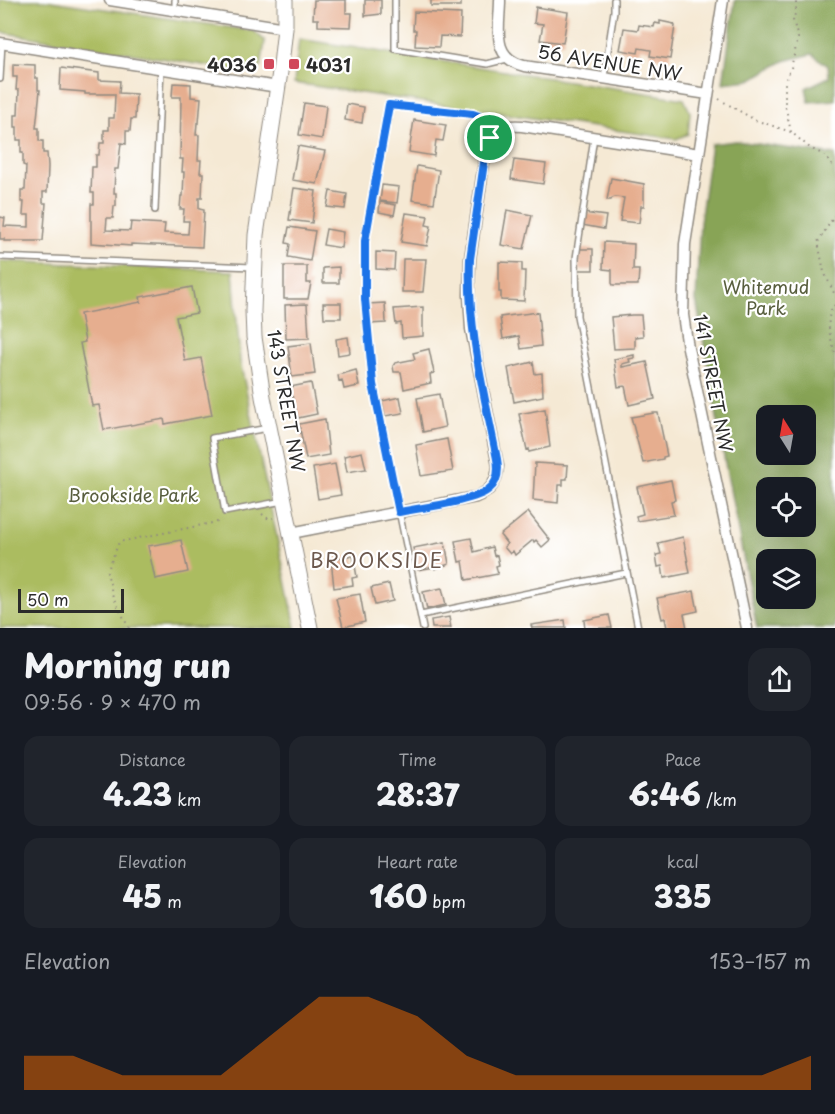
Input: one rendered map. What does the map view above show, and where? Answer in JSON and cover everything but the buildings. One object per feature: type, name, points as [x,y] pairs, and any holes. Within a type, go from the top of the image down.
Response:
[{"type":"street","points":[[110,0],[175,5],[285,28]]},
{"type":"street","name":"143 STREET NW","points":[[285,0],[285,28],[278,87],[259,209],[253,267],[254,337],[269,427],[310,628]]},
{"type":"street","points":[[500,0],[500,46],[507,59]]},
{"type":"street","name":"141 STREET NW","points":[[723,0],[685,244],[683,315],[747,628]]},
{"type":"street","points":[[1,43],[278,87]]},
{"type":"street","name":"56 AVENUE NW","points":[[507,59],[524,66],[708,94]]},
{"type":"street","points":[[291,533],[476,497],[491,489],[495,483],[498,466],[471,329],[469,277],[486,149],[490,138],[499,129],[510,125],[522,126],[699,154]]},
{"type":"lane","points":[[395,0],[394,49],[487,64],[507,59]]},
{"type":"lane","points":[[604,77],[614,0]]},
{"type":"lane","points":[[0,79],[1,43]]},
{"type":"lane","points":[[155,210],[161,68]]},
{"type":"lane","points":[[423,628],[373,384],[365,299],[365,241],[389,105],[473,114],[485,118],[499,129]]},
{"type":"lane","points":[[594,137],[576,258],[577,316],[638,628]]},
{"type":"lane","points":[[0,257],[253,267]]},
{"type":"lane","points":[[269,427],[212,438],[225,512],[284,501]]},
{"type":"lane","points":[[421,615],[626,573]]},
{"type":"path","points":[[791,132],[785,104],[785,81],[791,68],[798,38],[793,20],[796,0]]},
{"type":"path","points":[[708,94],[730,104],[755,120],[791,132],[810,148],[824,155],[835,169]]},
{"type":"path","points":[[835,215],[818,242],[824,272],[835,296]]},
{"type":"path","points":[[835,305],[831,308],[829,317],[835,353]]},
{"type":"path","points":[[261,513],[268,519],[273,518]]},
{"type":"path","points":[[129,628],[113,597],[106,572],[119,542],[229,520]]},
{"type":"green space","points":[[0,0],[44,0],[254,31],[265,41],[261,67],[246,72],[0,32]]},
{"type":"green space","points":[[735,0],[835,0],[835,100],[809,102],[806,88],[829,77],[828,66],[812,54],[784,61],[750,80],[723,83]]},
{"type":"green space","points":[[299,39],[684,99],[690,112],[688,134],[676,139],[294,83]]},
{"type":"green space","name":"Whitemud Park","points":[[736,141],[835,155],[835,628],[757,628],[696,300],[700,223],[711,144]]},
{"type":"green space","name":"Brookside Park","points":[[0,261],[233,271],[240,361],[296,628],[0,628]]},
{"type":"place","name":"4036","points":[[269,64]]},
{"type":"place","name":"4031","points":[[294,64]]},
{"type":"district","name":"BROOKSIDE","points":[[377,560]]},
{"type":"route","points":[[389,105],[473,114],[485,118],[499,129],[490,138],[486,149],[470,259],[469,295],[471,329],[498,473],[491,489],[476,497],[399,512],[373,384],[365,299],[365,241],[389,105]]}]
